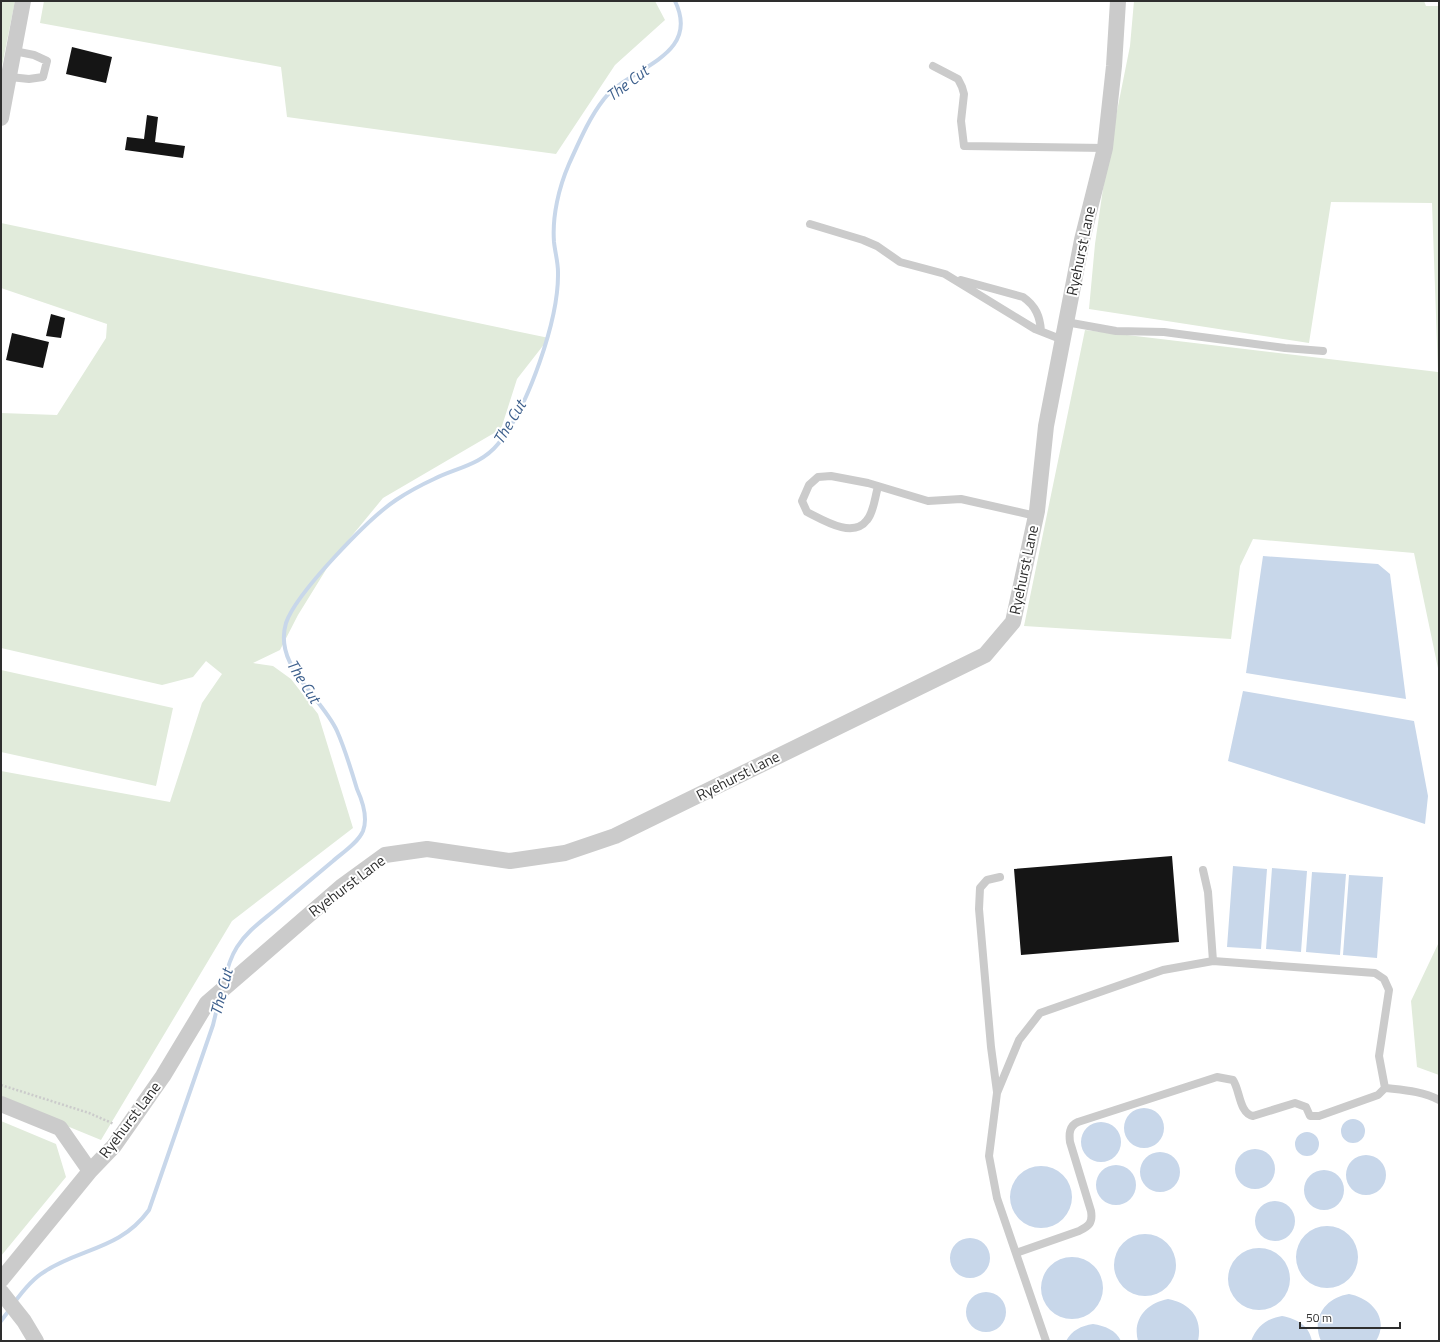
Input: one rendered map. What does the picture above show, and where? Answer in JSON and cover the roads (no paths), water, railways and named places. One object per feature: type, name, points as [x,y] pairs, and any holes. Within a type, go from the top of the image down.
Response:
[{"type":"street","points":[[1,118],[10,77],[23,1]]},
{"type":"street","name":"Ryehurst Lane","points":[[1,1280],[90,1171],[114,1146],[163,1076],[210,1000],[341,887],[385,855],[427,849],[510,861],[565,853],[615,836],[986,656],[1013,622],[1036,516],[1043,447],[1066,322],[1082,240],[1105,148],[1114,66],[1118,1]]},
{"type":"street","points":[[1,1104],[60,1128],[90,1171]]},
{"type":"street","points":[[4,1295],[18,1313],[35,1341]]},
{"type":"lane","points":[[10,77],[29,79],[43,77],[47,62],[34,55],[14,50]]},
{"type":"lane","points":[[933,66],[958,79],[962,87],[964,94],[961,121],[964,146],[1105,148]]},
{"type":"lane","points":[[810,224],[863,240],[877,246],[900,262],[945,274],[969,287],[993,305],[1041,331],[1063,340]]},
{"type":"lane","points":[[952,278],[1024,297],[1037,312],[1041,331]]},
{"type":"lane","points":[[1066,322],[1089,328],[1116,331],[1164,332],[1286,348],[1323,351]]},
{"type":"lane","points":[[878,486],[868,519],[862,525],[849,528],[839,526],[807,512],[802,501],[809,484],[818,477],[844,478],[878,486],[928,501],[961,499],[1036,516]]},
{"type":"lane","points":[[1203,870],[1208,892],[1213,961]]},
{"type":"lane","points":[[1000,877],[987,880],[980,888],[979,909],[991,1047],[997,1093],[989,1156],[997,1198],[1046,1341]]},
{"type":"lane","points":[[997,1093],[1019,1040],[1040,1013],[1163,970],[1213,961],[1379,974],[1388,984],[1389,990],[1379,1056],[1385,1088]]},
{"type":"lane","points":[[1016,1253],[1079,1231],[1088,1226],[1090,1223],[1091,1211],[1070,1142],[1070,1130],[1073,1124],[1217,1077],[1233,1080],[1237,1085],[1244,1109],[1250,1116],[1295,1103],[1306,1107],[1310,1116],[1319,1116],[1378,1096],[1385,1088]]},
{"type":"lane","points":[[1385,1088],[1409,1090],[1434,1097],[1439,1100]]},
{"type":"water","points":[[1263,556],[1378,564],[1390,574],[1406,699],[1246,673]]},
{"type":"water","points":[[1243,691],[1414,721],[1428,796],[1425,824],[1228,761]]},
{"type":"water","points":[[1233,866],[1267,869],[1261,949],[1227,947]]},
{"type":"water","points":[[1272,868],[1307,871],[1301,952],[1266,949]]},
{"type":"water","points":[[1312,872],[1346,874],[1340,955],[1306,952]]},
{"type":"water","points":[[1349,875],[1383,877],[1377,958],[1343,955]]},
{"type":"water","points":[[1140,1108],[1148,1108],[1155,1111],[1161,1117],[1164,1128],[1161,1139],[1155,1145],[1148,1148],[1140,1148],[1133,1145],[1127,1139],[1124,1132],[1124,1124],[1127,1117],[1133,1111]]},
{"type":"water","points":[[1353,1119],[1362,1122],[1365,1131],[1362,1140],[1353,1143],[1344,1140],[1341,1131],[1344,1122]]},
{"type":"water","points":[[1097,1122],[1105,1122],[1112,1125],[1118,1131],[1121,1142],[1118,1153],[1112,1159],[1105,1162],[1097,1162],[1090,1159],[1084,1153],[1081,1146],[1081,1138],[1084,1131],[1090,1125]]},
{"type":"water","points":[[1307,1132],[1316,1135],[1319,1144],[1316,1153],[1307,1156],[1298,1153],[1295,1144],[1298,1135]]},
{"type":"water","points":[[1251,1149],[1259,1149],[1266,1152],[1272,1158],[1275,1169],[1272,1180],[1266,1186],[1259,1189],[1251,1189],[1244,1186],[1238,1180],[1235,1173],[1235,1165],[1238,1158],[1244,1152]]},
{"type":"water","points":[[1156,1152],[1164,1152],[1171,1155],[1177,1161],[1180,1172],[1177,1183],[1171,1189],[1164,1192],[1156,1192],[1149,1189],[1143,1183],[1140,1176],[1140,1168],[1143,1161],[1149,1155]]},
{"type":"water","points":[[1362,1155],[1370,1155],[1377,1158],[1383,1164],[1386,1175],[1383,1186],[1377,1192],[1370,1195],[1362,1195],[1355,1192],[1349,1186],[1346,1179],[1346,1171],[1349,1164],[1355,1158]]},
{"type":"water","points":[[1112,1165],[1120,1165],[1127,1168],[1133,1174],[1136,1185],[1133,1196],[1127,1202],[1120,1205],[1112,1205],[1105,1202],[1099,1196],[1096,1189],[1096,1181],[1099,1174],[1105,1168]]},
{"type":"water","points":[[1035,1166],[1047,1166],[1063,1175],[1070,1185],[1072,1197],[1070,1209],[1063,1219],[1047,1228],[1035,1228],[1024,1223],[1015,1214],[1010,1203],[1010,1191],[1015,1180],[1024,1171]]},
{"type":"water","points":[[1320,1170],[1328,1170],[1335,1173],[1341,1179],[1344,1190],[1341,1201],[1335,1207],[1328,1210],[1320,1210],[1313,1207],[1307,1201],[1304,1194],[1304,1186],[1307,1179],[1313,1173]]},
{"type":"water","points":[[1271,1201],[1279,1201],[1286,1204],[1292,1210],[1295,1221],[1292,1232],[1286,1238],[1279,1241],[1271,1241],[1264,1238],[1258,1232],[1255,1225],[1255,1217],[1258,1210],[1264,1204]]},
{"type":"water","points":[[1321,1226],[1333,1226],[1349,1235],[1356,1245],[1358,1257],[1356,1269],[1349,1279],[1333,1288],[1321,1288],[1310,1283],[1301,1274],[1296,1263],[1296,1251],[1301,1240],[1310,1231]]},
{"type":"water","points":[[1139,1234],[1151,1234],[1167,1243],[1174,1253],[1176,1265],[1174,1277],[1167,1287],[1151,1296],[1139,1296],[1128,1291],[1119,1282],[1114,1271],[1114,1259],[1119,1248],[1128,1239]]},
{"type":"water","points":[[966,1238],[974,1238],[981,1241],[987,1247],[990,1258],[987,1269],[981,1275],[974,1278],[966,1278],[959,1275],[953,1269],[950,1262],[950,1254],[953,1247],[959,1241]]},
{"type":"water","points":[[1253,1248],[1265,1248],[1281,1257],[1288,1267],[1290,1279],[1288,1291],[1281,1301],[1265,1310],[1253,1310],[1242,1305],[1233,1296],[1228,1285],[1228,1273],[1233,1262],[1242,1253]]},
{"type":"water","points":[[1066,1257],[1078,1257],[1094,1266],[1101,1276],[1103,1288],[1101,1300],[1094,1310],[1078,1319],[1066,1319],[1055,1314],[1046,1305],[1041,1294],[1041,1282],[1046,1271],[1055,1262]]},
{"type":"water","points":[[982,1292],[990,1292],[997,1295],[1003,1301],[1006,1312],[1003,1323],[997,1329],[990,1332],[982,1332],[975,1329],[969,1323],[966,1316],[966,1308],[969,1301],[975,1295]]},
{"type":"water","points":[[1349,1294],[1364,1300],[1376,1310],[1381,1325],[1380,1333],[1376,1341],[1321,1341],[1318,1333],[1318,1325],[1322,1310],[1333,1300],[1340,1296]]},
{"type":"water","points":[[1168,1299],[1183,1304],[1193,1313],[1199,1325],[1198,1341],[1138,1341],[1137,1326],[1143,1313],[1154,1304]]},
{"type":"water","points":[[1282,1316],[1293,1319],[1302,1324],[1308,1331],[1312,1341],[1251,1341],[1259,1327],[1271,1319]]},
{"type":"water","points":[[1093,1324],[1110,1329],[1119,1337],[1121,1341],[1066,1341],[1077,1329]]},
{"type":"waterway","name":"The Cut","points":[[224,982],[232,955],[245,936],[354,844],[361,835],[364,826],[365,815],[362,804],[337,731],[330,718],[292,667],[286,653],[284,639],[286,623],[292,610],[318,576],[352,539],[384,509],[419,486],[484,457],[498,444],[509,428],[520,409],[540,362],[553,314],[557,291],[558,272],[554,242],[554,222],[559,192],[565,173],[585,130],[604,99],[615,88],[645,69],[671,48],[679,35],[681,20],[675,1]]},
{"type":"waterway","name":"The Cut","points":[[14,1303],[35,1278],[58,1264],[113,1241],[138,1223],[149,1210],[213,1025],[219,1000]]},
{"type":"waterway","name":"The Cut","points":[[1,1321],[10,1309]]}]
